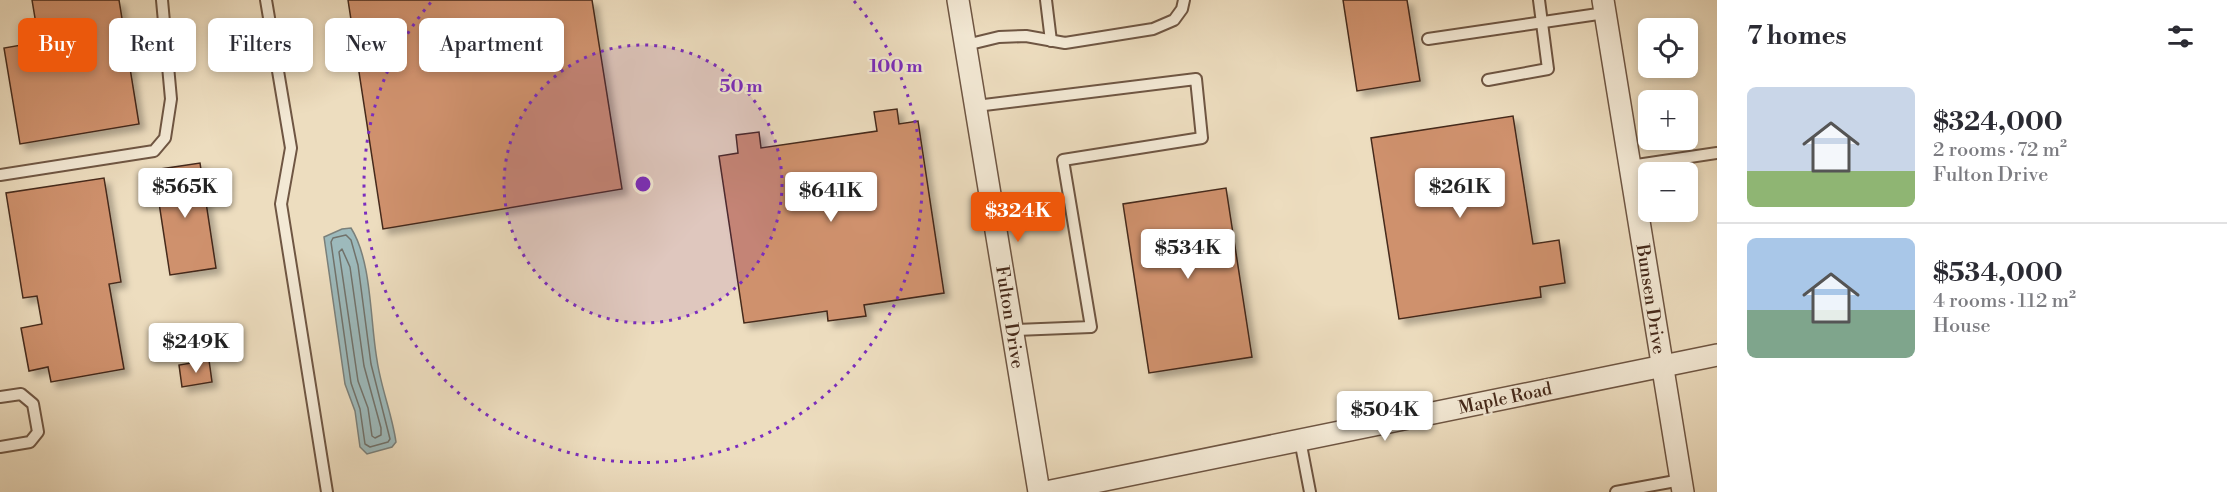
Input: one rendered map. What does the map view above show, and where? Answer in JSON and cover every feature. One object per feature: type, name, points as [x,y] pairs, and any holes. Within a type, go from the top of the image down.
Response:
[{"type":"street","name":"Fulton Drive","points":[[958,0],[1039,492]]},
{"type":"street","name":"Bunsen Drive","points":[[1604,6],[1682,486]]},
{"type":"street","name":"Maple Road","points":[[1046,492],[1717,355]]},
{"type":"lane","points":[[0,175],[154,151],[165,138],[171,99],[162,0]]},
{"type":"lane","points":[[267,0],[291,148],[281,204],[327,492]]},
{"type":"lane","points":[[1046,0],[1051,41]]},
{"type":"lane","points":[[966,45],[1026,36],[1065,43],[1153,29],[1174,20],[1182,9],[1184,0]]},
{"type":"lane","points":[[1488,80],[1548,69],[1539,0]]},
{"type":"lane","points":[[1428,39],[1542,20],[1604,6]]},
{"type":"lane","points":[[976,106],[1196,79],[1202,138],[1063,160],[1091,327],[1012,330]]},
{"type":"lane","points":[[1630,166],[1717,153]]},
{"type":"lane","points":[[0,397],[21,394],[33,404],[38,432],[30,442],[0,447]]},
{"type":"lane","points":[[1300,440],[1310,492]]},
{"type":"lane","points":[[1616,492],[1682,486]]},
{"type":"water","points":[[351,228],[358,242],[367,274],[379,370],[396,442],[392,447],[367,454],[360,447],[355,411],[345,384],[324,237],[342,229]]},
{"type":"building","points":[[32,0],[119,0],[122,18],[109,18],[109,72],[131,72],[139,124],[20,144],[4,48],[18,46],[18,72],[97,72],[97,18],[35,18]]},
{"type":"building","points":[[348,0],[592,0],[622,189],[383,229],[359,72],[407,72],[407,18],[351,18]]},
{"type":"building","points":[[1343,0],[1407,0],[1420,81],[1357,91]]},
{"type":"building","points":[[897,109],[899,124],[918,121],[944,293],[864,305],[866,316],[828,321],[827,311],[744,323],[719,156],[738,153],[736,135],[759,132],[761,148],[877,131],[874,112]]},
{"type":"building","points":[[1513,116],[1533,244],[1559,240],[1565,283],[1540,287],[1541,297],[1399,319],[1371,138]]},
{"type":"building","points":[[200,163],[216,268],[170,275],[154,170]]},
{"type":"building","points":[[104,178],[121,282],[109,284],[124,369],[51,382],[48,367],[29,371],[21,328],[42,324],[37,296],[23,298],[6,193]]},
{"type":"building","points":[[1226,188],[1252,357],[1149,373],[1123,204]]},
{"type":"building","points":[[209,360],[212,382],[182,387],[179,365]]}]
